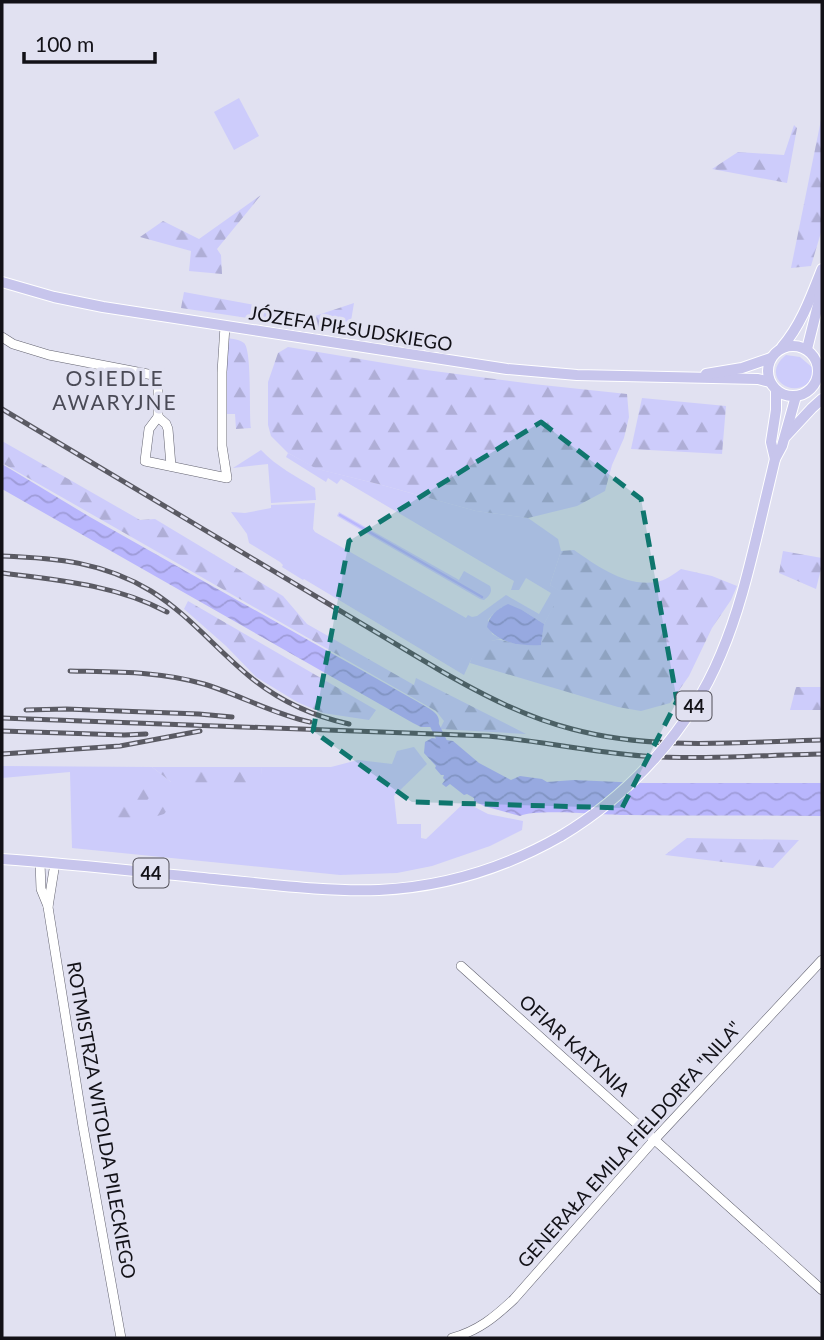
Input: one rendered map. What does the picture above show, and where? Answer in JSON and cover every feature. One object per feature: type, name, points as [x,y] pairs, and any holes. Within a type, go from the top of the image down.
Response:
[{"type":"main road","points":[[771,358],[792,336],[822,270]]},
{"type":"main road","points":[[807,349],[818,305],[822,270]]},
{"type":"main road","name":"JÓZEFA PIŁSUDSKIEGO","points":[[2,282],[79,303],[507,369],[578,375],[758,379],[773,386]]},
{"type":"main road","points":[[773,386],[786,395],[796,396],[810,390],[819,381],[819,362],[807,349],[797,346],[782,348]]},
{"type":"main road","name":"JÓZEFA PIŁSUDSKIEGO","points":[[698,377],[741,368],[771,358]]},
{"type":"main road","name":"44","points":[[771,358],[768,367],[776,410],[771,443],[775,459]]},
{"type":"main road","name":"44","points":[[2,859],[320,889],[380,890],[465,876],[514,860],[561,836],[602,808],[637,777],[668,742],[702,693],[738,610],[775,459],[782,446],[796,396]]},
{"type":"main road","name":"44","points":[[784,438],[822,399]]},
{"type":"street","points":[[2,337],[19,346],[49,355],[158,376],[158,416],[149,429],[145,461],[228,478],[222,446],[225,326]]},
{"type":"street","points":[[158,416],[168,429],[172,467]]},
{"type":"street","name":"ROTMISTRZA WITOLDA PILECKIEGO","points":[[40,862],[41,889],[48,908],[121,1338]]},
{"type":"street","name":"ROTMISTRZA WITOLDA PILECKIEGO","points":[[48,908],[55,863]]},
{"type":"street","name":"GENERAŁA EMILA FIELDORFA \"NILA\"","points":[[452,1338],[480,1328],[497,1315],[655,1139],[822,960]]},
{"type":"street","name":"OFIAR KATYNIA","points":[[461,965],[822,1290]]},
{"type":"highlighted area","points":[[541,422],[641,499],[677,701],[622,808],[412,802],[313,731],[349,541]]},
{"type":"green space","points":[[239,98],[259,136],[234,150],[214,112]]},
{"type":"green space","points":[[822,115],[822,229],[811,266],[791,268]]},
{"type":"green space","points":[[794,125],[797,128],[787,183],[712,169],[738,152],[784,155]]},
{"type":"green space","points":[[261,195],[217,249],[221,255],[222,274],[189,271],[191,251],[140,237],[163,221],[199,239]]},
{"type":"green space","points":[[184,292],[315,316],[354,303],[349,333],[181,308]]},
{"type":"green space","points":[[227,338],[244,343],[247,348],[251,428],[236,429],[235,414],[226,414]]},
{"type":"green space","points":[[288,347],[426,370],[627,394],[629,417],[605,491],[577,506],[528,518],[476,511],[317,469],[288,453],[271,436],[268,425],[268,382],[278,353]]},
{"type":"green space","points":[[786,355],[800,357],[813,368],[814,376],[807,384],[790,388],[778,379],[778,364]]},
{"type":"green space","points":[[642,398],[726,406],[722,454],[631,449]]},
{"type":"green space","points":[[2,441],[140,520],[155,519],[283,596],[307,624],[414,685],[416,678],[526,734],[440,729],[444,721],[436,711],[2,463]]},
{"type":"green space","points":[[261,450],[280,466],[315,488],[316,500],[271,503],[268,464],[233,468]]},
{"type":"green space","points":[[288,453],[318,469],[476,511],[528,518],[558,539],[561,551],[550,585],[562,592],[544,624],[522,610],[502,607],[488,620],[492,634],[501,639],[481,646],[464,675],[282,567],[280,562],[249,543],[247,534],[231,512],[245,513],[271,508],[271,505],[315,503],[315,532],[466,618],[468,615],[477,616],[506,595],[539,614],[551,593],[526,578],[519,590],[511,590],[514,581],[341,479],[337,484],[328,478],[326,482],[286,457]]},
{"type":"green space","points":[[339,512],[459,580],[464,571],[490,586],[490,594],[484,600],[480,599],[337,516]]},
{"type":"green space","points":[[574,550],[612,574],[634,581],[659,581],[681,569],[712,576],[737,586],[712,628],[689,676],[670,703],[641,711],[618,707],[470,663],[477,649],[488,641],[541,645],[544,624],[561,592],[550,585],[561,551]]},
{"type":"green space","points":[[783,551],[822,558],[816,589],[779,573]]},
{"type":"green space","points":[[188,601],[376,710],[369,720],[323,713],[297,702],[256,677],[184,609]]},
{"type":"green space","points":[[796,687],[822,687],[822,710],[790,710]]},
{"type":"green space","points":[[414,747],[427,764],[394,796],[397,824],[421,824],[421,838],[426,839],[465,802],[488,814],[523,821],[522,830],[490,846],[432,866],[397,873],[340,875],[72,848],[70,772],[2,778],[2,766],[152,767],[171,782],[262,782],[261,767],[331,767],[358,760],[392,764],[397,751]]},
{"type":"green space","points":[[152,767],[261,767],[263,782],[199,792],[171,782]]},
{"type":"green space","points":[[149,783],[159,785],[145,803],[172,805],[164,814],[144,820],[100,823],[103,805],[125,800]]},
{"type":"green space","points":[[687,838],[799,840],[773,868],[665,855]]},
{"type":"water","points":[[2,464],[90,517],[430,709],[439,718],[437,727],[421,727],[413,723],[2,489]]},
{"type":"water","points":[[508,604],[544,624],[541,645],[511,643],[492,633],[487,627],[494,613]]},
{"type":"water","points":[[432,738],[453,741],[479,763],[511,780],[520,776],[547,782],[822,783],[822,816],[555,812],[520,816],[484,806],[450,784],[446,787],[442,784],[444,775],[441,775],[424,753],[425,742]]},
{"type":"waterway","points":[[340,515],[482,597]]},
{"type":"waterway","points":[[431,718],[445,747]]},
{"type":"railway","points":[[2,409],[441,671],[521,712],[603,736],[665,743],[822,740]]},
{"type":"railway","points":[[2,556],[79,563],[133,581],[177,610],[260,685],[309,712],[349,724]]},
{"type":"railway","points":[[2,573],[66,581],[107,590],[167,612]]},
{"type":"railway","points":[[70,671],[137,673],[187,680],[217,688],[310,722]]},
{"type":"railway","points":[[26,710],[66,709],[232,717]]},
{"type":"railway","points":[[2,718],[488,736],[665,757],[822,754]]},
{"type":"railway","points":[[2,731],[146,734]]},
{"type":"railway","points":[[2,754],[120,746],[200,731]]},
{"type":"district","name":"OSIEDLE AWARYJNE","points":[[115,389]]}]
